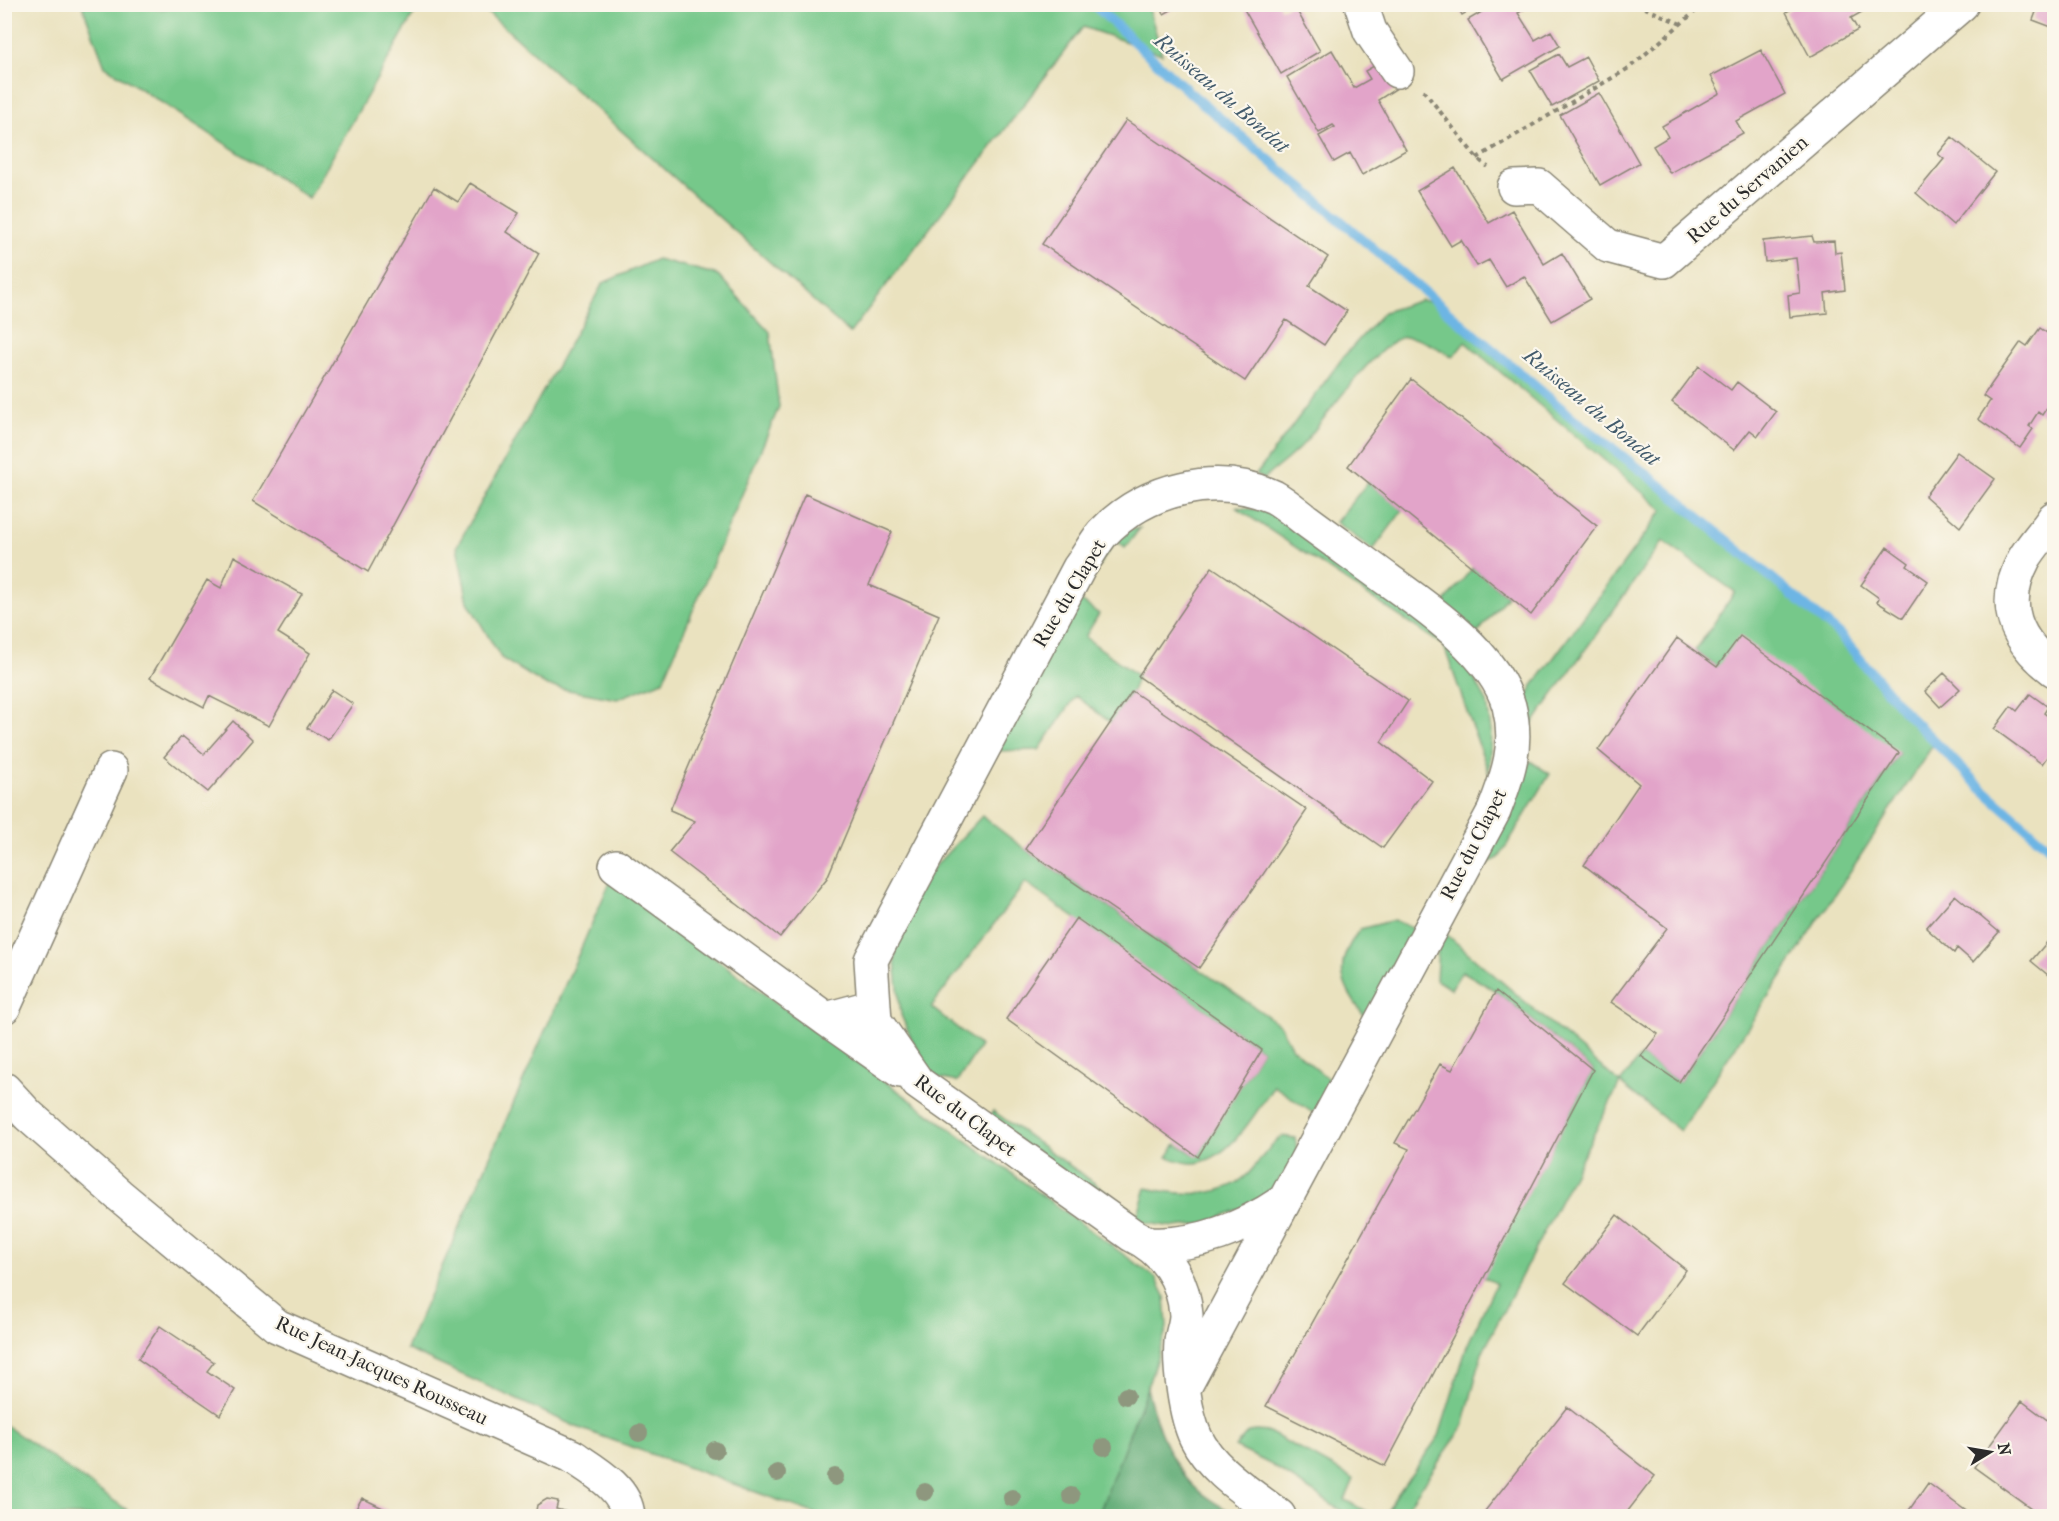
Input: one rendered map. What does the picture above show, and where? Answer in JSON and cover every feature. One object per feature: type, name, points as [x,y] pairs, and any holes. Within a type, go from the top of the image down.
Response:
[{"type":"street","points":[[1361,4],[1370,31],[1397,71]]},
{"type":"street","name":"Rue du Servanien","points":[[1514,187],[1539,186],[1608,246],[1664,261],[1962,4]]},
{"type":"street","name":"Rue du Clapet","points":[[1184,1388],[1494,811],[1510,768],[1514,732],[1508,703],[1489,668],[1450,628],[1274,497],[1229,484],[1191,486],[1154,498],[1127,513],[1102,534],[1079,568],[871,960],[875,1021],[918,1083],[1132,1235],[1151,1244],[1168,1264],[1180,1284],[1186,1317],[1181,1343],[1184,1388],[1194,1435],[1214,1464],[1279,1516]]},
{"type":"street","points":[[2055,518],[2024,560],[2014,590],[2014,624],[2033,654],[2055,670]]},
{"type":"street","points":[[4,1007],[111,770]]},
{"type":"street","points":[[616,866],[918,1083]]},
{"type":"street","points":[[826,1019],[874,1006]]},
{"type":"street","name":"Rue Jean-Jacques Rousseau","points":[[4,1089],[28,1114],[119,1195],[277,1326],[572,1456],[608,1480],[627,1509],[628,1516]]},
{"type":"street","name":"Rue du Clapet","points":[[1151,1244],[1195,1240],[1230,1230],[1261,1217],[1282,1202]]},
{"type":"path","points":[[1636,4],[1681,24]]},
{"type":"path","points":[[1477,158],[1629,68],[1704,4]]},
{"type":"path","points":[[1397,71],[1425,92],[1477,158],[1514,187]]},
{"type":"green space","points":[[182,4],[419,5],[309,198],[105,66],[82,5],[141,5],[161,10]]},
{"type":"green space","points":[[479,5],[1148,5],[1162,54],[1083,27],[850,333]]},
{"type":"green space","points":[[657,259],[718,275],[770,332],[779,407],[663,681],[617,699],[547,686],[501,658],[468,602],[457,546],[603,283]]},
{"type":"green space","points":[[1421,300],[1442,305],[1839,634],[1935,742],[1680,1131],[1620,1083],[1641,1056],[1679,1082],[1899,753],[1717,667],[1695,651],[1735,592],[1663,541],[1530,727],[1526,699],[1532,687],[1663,510],[1465,342],[1453,357],[1418,339],[1406,337],[1395,341],[1382,350],[1368,365],[1295,452],[1263,479],[1256,475],[1344,356],[1384,312]]},
{"type":"green space","points":[[1368,482],[1403,510],[1373,550],[1336,522]]},
{"type":"green space","points":[[1235,507],[1269,511],[1443,637],[1468,667],[1487,702],[1491,732],[1489,774],[1444,646]]},
{"type":"green space","points":[[1140,528],[1125,548],[1116,540],[1077,598],[1118,533]]},
{"type":"green space","points":[[1473,567],[1507,596],[1477,634],[1441,607]]},
{"type":"green space","points":[[1077,598],[1099,614],[1085,637],[1138,676],[1132,691],[1111,723],[1076,696],[1039,750],[994,751]]},
{"type":"green space","points":[[1530,761],[1550,774],[1499,858],[1477,868]]},
{"type":"green space","points":[[982,816],[1025,849],[1279,1024],[1292,1048],[1336,1086],[1323,1109],[1313,1113],[1274,1086],[1241,1133],[1220,1153],[1208,1160],[1195,1163],[1167,1157],[1176,1144],[1198,1156],[1262,1050],[1025,883],[931,1007],[980,1046],[957,1082],[938,1078],[930,1070],[911,1038],[901,1015],[895,961],[897,940],[920,882]]},
{"type":"green space","points":[[610,882],[1156,1278],[1165,1296],[1167,1328],[1142,1403],[1098,1516],[822,1516],[579,1428],[406,1349]]},
{"type":"green space","points":[[1394,920],[1421,932],[1368,1021],[1346,986],[1343,976],[1345,955],[1360,929]]},
{"type":"green space","points":[[1439,928],[1620,1083],[1482,1353],[1463,1427],[1401,1516],[1385,1516],[1394,1499],[1439,1436],[1467,1346],[1496,1283],[1483,1277],[1593,1070],[1496,991],[1462,971],[1451,989],[1436,980]]},
{"type":"green space","points":[[993,1111],[1138,1214],[1146,1188],[1185,1194],[1213,1192],[1226,1188],[1248,1174],[1272,1144],[1282,1136],[1295,1138],[1298,1156],[1265,1198],[1204,1224],[1174,1227],[1134,1221],[988,1119]]},
{"type":"green space","points":[[1147,1388],[1159,1430],[1179,1469],[1203,1495],[1237,1516],[1098,1516]]},
{"type":"green space","points":[[5,1425],[127,1510],[122,1516],[5,1516]]},
{"type":"green space","points":[[1248,1432],[1269,1432],[1354,1479],[1345,1500],[1374,1516],[1345,1516],[1343,1512],[1270,1464],[1235,1447]]},
{"type":"building","points":[[1158,4],[1173,4],[1175,8],[1164,14]]},
{"type":"building","points":[[1241,4],[1278,4],[1281,9],[1293,4],[1320,51],[1281,74]]},
{"type":"building","points":[[1456,4],[1481,4],[1462,15]]},
{"type":"building","points":[[1495,4],[1533,4],[1518,13],[1535,40],[1551,31],[1560,46],[1503,79],[1468,20]]},
{"type":"building","points":[[1800,4],[1876,4],[1851,18],[1858,30],[1810,57],[1786,12]]},
{"type":"building","points":[[2039,4],[2054,4],[2054,28],[2033,20]]},
{"type":"building","points":[[1332,50],[1354,88],[1370,79],[1365,71],[1381,62],[1397,88],[1378,100],[1406,150],[1362,175],[1350,153],[1334,162],[1319,136],[1335,127],[1333,125],[1319,133],[1287,77]]},
{"type":"building","points":[[1761,50],[1785,94],[1736,121],[1743,133],[1670,173],[1653,146],[1668,137],[1662,126],[1720,93],[1711,76]]},
{"type":"building","points":[[1559,54],[1567,67],[1586,57],[1599,81],[1552,107],[1530,70]]},
{"type":"building","points":[[1599,93],[1639,163],[1600,185],[1560,115]]},
{"type":"building","points":[[1126,120],[1328,257],[1309,286],[1347,311],[1324,345],[1286,320],[1245,381],[1042,244]]},
{"type":"building","points":[[1952,137],[1995,172],[1953,225],[1916,193],[1944,159],[1938,154]]},
{"type":"building","points":[[1455,168],[1489,223],[1512,210],[1544,264],[1562,253],[1590,299],[1552,321],[1524,276],[1506,287],[1489,260],[1477,266],[1461,240],[1451,246],[1417,191]]},
{"type":"building","points":[[470,183],[519,213],[507,232],[539,253],[368,572],[253,501],[434,187],[458,202]]},
{"type":"building","points":[[1812,236],[1814,242],[1834,241],[1835,253],[1841,252],[1845,290],[1825,293],[1827,313],[1790,317],[1788,295],[1800,293],[1796,258],[1765,262],[1763,241]]},
{"type":"building","points":[[2040,328],[2054,338],[2054,397],[2042,415],[2038,412],[2029,426],[2033,429],[2020,448],[1978,419],[1990,401],[1983,396],[2021,342],[2027,346]]},
{"type":"building","points":[[1699,366],[1731,390],[1737,382],[1776,412],[1758,436],[1750,430],[1734,450],[1672,402]]},
{"type":"building","points":[[1411,379],[1597,526],[1531,615],[1348,466]]},
{"type":"building","points":[[1957,452],[1995,479],[1960,527],[1925,496]]},
{"type":"building","points":[[805,494],[892,532],[869,585],[939,615],[827,878],[780,937],[669,852],[695,821],[670,810]]},
{"type":"building","points":[[1887,547],[1909,563],[1907,566],[1928,581],[1903,618],[1877,602],[1879,598],[1861,585]]},
{"type":"building","points":[[234,556],[302,594],[278,633],[310,653],[269,726],[209,696],[204,707],[150,678],[207,580],[221,588]]},
{"type":"building","points":[[1212,567],[1408,701],[1381,742],[1432,781],[1383,848],[1138,676]]},
{"type":"building","points":[[1740,636],[1899,753],[1679,1082],[1641,1056],[1658,1034],[1611,1002],[1667,928],[1584,865],[1639,784],[1598,750],[1677,638],[1717,667]]},
{"type":"building","points":[[1944,673],[1960,689],[1940,707],[1925,691]]},
{"type":"building","points":[[332,690],[353,704],[328,740],[307,728]]},
{"type":"building","points":[[1132,691],[1307,810],[1199,968],[1025,849]]},
{"type":"building","points":[[2030,694],[2048,707],[2044,713],[2054,721],[2054,747],[2042,764],[1994,729],[2011,706],[2017,711]]},
{"type":"building","points":[[233,721],[253,740],[208,792],[164,757],[182,736],[204,754]]},
{"type":"building","points":[[1955,895],[1999,932],[1973,962],[1957,948],[1954,953],[1926,928]]},
{"type":"building","points":[[1076,918],[1262,1050],[1198,1157],[1006,1019]]},
{"type":"building","points":[[2054,934],[2054,980],[2031,961]]},
{"type":"building","points":[[1496,991],[1593,1070],[1385,1466],[1266,1406],[1409,1149],[1395,1143],[1440,1064],[1452,1070]]},
{"type":"building","points":[[1617,1215],[1686,1270],[1637,1336],[1565,1283]]},
{"type":"building","points":[[160,1326],[214,1362],[207,1371],[235,1390],[220,1415],[138,1359]]},
{"type":"building","points":[[2022,1401],[2054,1425],[2054,1516],[2042,1516],[1974,1467]]},
{"type":"building","points":[[1567,1407],[1655,1476],[1624,1516],[1481,1516]]},
{"type":"building","points":[[1928,1483],[1973,1516],[1905,1516]]},
{"type":"building","points":[[362,1498],[399,1516],[352,1516]]},
{"type":"building","points":[[547,1499],[558,1501],[556,1509],[582,1516],[535,1516],[537,1505]]},
{"type":"waterway","name":"Ruisseau du Bondat","points":[[1093,4],[1188,91],[1574,419],[1654,480],[1839,634],[1904,711],[1978,785],[2054,852]]}]
